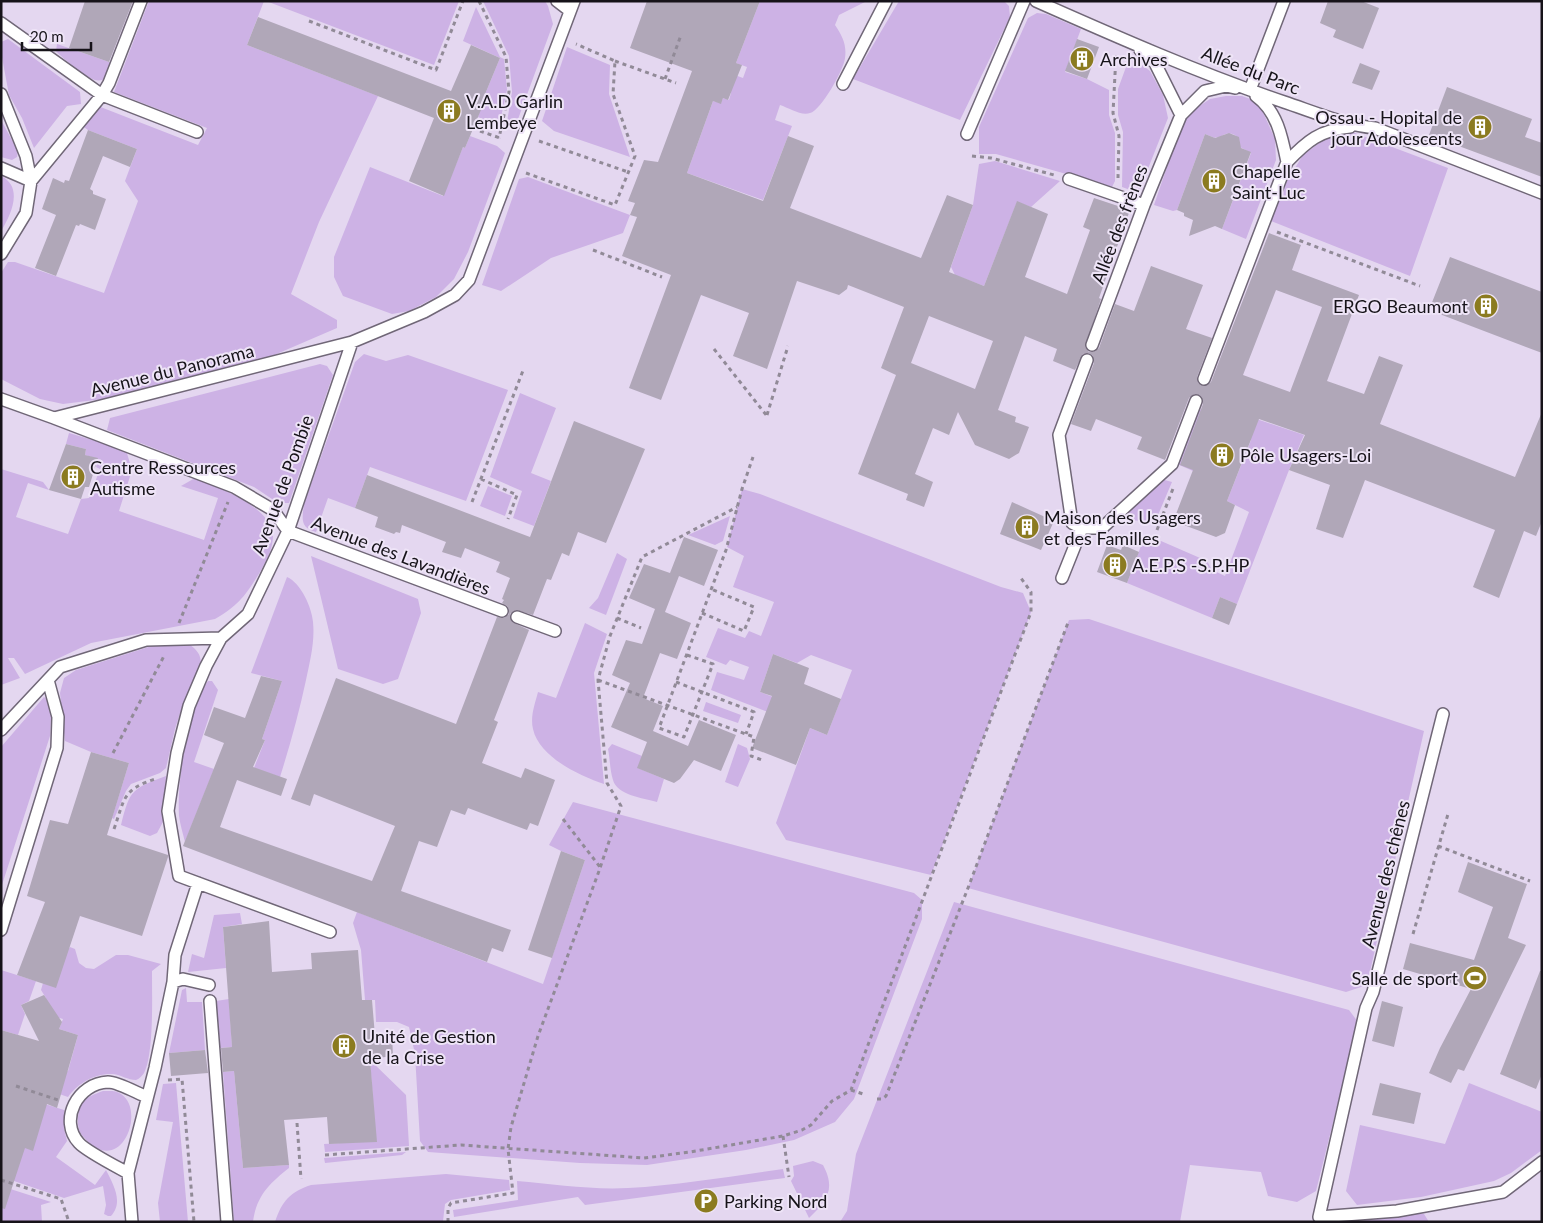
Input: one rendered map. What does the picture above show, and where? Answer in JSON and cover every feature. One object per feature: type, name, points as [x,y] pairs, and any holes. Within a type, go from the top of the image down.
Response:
[{"type":"lane","points":[[31,180],[102,95],[141,1]]},
{"type":"lane","points":[[557,1],[572,6]]},
{"type":"lane","points":[[843,84],[886,1]]},
{"type":"lane","points":[[967,134],[1024,1]]},
{"type":"lane","name":"Allée du Parc","points":[[1036,1],[1134,44],[1250,90],[1355,126],[1375,128],[1542,193]]},
{"type":"lane","points":[[1250,90],[1284,1]]},
{"type":"lane","name":"Avenue du Panorama","points":[[54,418],[352,342],[384,327],[424,312],[456,295],[468,280],[572,6]]},
{"type":"lane","points":[[1,23],[102,95],[197,132]]},
{"type":"lane","points":[[1134,44],[1155,63],[1181,115],[1205,92],[1226,86],[1250,90],[1267,104],[1282,137],[1286,162]]},
{"type":"lane","points":[[1,94],[26,156],[31,180],[26,213],[1,254]]},
{"type":"lane","name":"Allée des frènes","points":[[1092,345],[1144,205],[1181,115]]},
{"type":"lane","points":[[1204,379],[1286,162],[1306,142],[1332,128],[1355,126]]},
{"type":"lane","points":[[1,168],[31,180]]},
{"type":"lane","points":[[1069,179],[1144,205]]},
{"type":"lane","name":"Avenue de Pombie","points":[[330,932],[179,876],[168,811],[177,753],[189,706],[206,666],[221,638],[248,614],[288,531],[352,342]]},
{"type":"lane","points":[[1087,360],[1059,435],[1072,523],[1082,528],[1102,528],[1172,464],[1196,401]]},
{"type":"lane","points":[[1,399],[234,487],[273,510],[288,531]]},
{"type":"lane","points":[[1062,578],[1082,528]]},
{"type":"lane","name":"Avenue des Lavandières","points":[[288,531],[502,612]]},
{"type":"lane","points":[[517,617],[555,631]]},
{"type":"lane","points":[[1,730],[60,667],[146,640],[221,638]]},
{"type":"lane","points":[[1,930],[56,748],[58,717],[48,680]]},
{"type":"lane","name":"Avenue des chênes","points":[[1443,714],[1373,992],[1366,1008],[1319,1217],[1397,1211],[1503,1192],[1542,1162]]},
{"type":"lane","points":[[132,1222],[128,1173],[178,980],[175,955],[198,883]]},
{"type":"lane","points":[[178,980],[209,985]]},
{"type":"lane","points":[[210,1001],[226,1222]]},
{"type":"lane","points":[[128,1173],[80,1144],[73,1134],[72,1110],[77,1098],[86,1089],[97,1084],[110,1082],[147,1097]]},
{"type":"path","points":[[309,21],[436,70],[463,1]]},
{"type":"path","points":[[479,1],[506,57],[508,92],[499,138]]},
{"type":"path","points":[[560,36],[615,61],[676,83]]},
{"type":"path","points":[[665,79],[681,36]]},
{"type":"path","points":[[1116,36],[1113,113],[1119,136],[1118,196]]},
{"type":"path","points":[[511,168],[615,205],[635,156],[613,94],[615,61]]},
{"type":"path","points":[[480,131],[499,138],[521,140],[628,172]]},
{"type":"path","points":[[972,156],[991,158],[1069,179]]},
{"type":"path","points":[[1262,226],[1420,286]]},
{"type":"path","points":[[593,250],[662,277]]},
{"type":"path","points":[[714,349],[766,416],[788,346]]},
{"type":"path","points":[[472,502],[524,368]]},
{"type":"path","points":[[687,655],[713,664],[684,737],[659,728],[726,550],[753,457]]},
{"type":"path","points":[[1158,530],[1180,471],[1169,467]]},
{"type":"path","points":[[481,479],[517,495],[508,519]]},
{"type":"path","points":[[448,1222],[448,1208],[451,1203],[513,1193],[508,1149],[511,1127],[538,1036],[601,867],[621,806],[607,782],[598,680],[617,618],[642,557],[737,507]]},
{"type":"path","points":[[325,1155],[461,1145],[644,1158],[784,1136],[811,1125],[832,1101],[851,1090],[1031,612],[1031,592],[1021,578]]},
{"type":"path","points":[[702,613],[744,630],[754,606],[711,589]]},
{"type":"path","points":[[617,618],[641,628]]},
{"type":"path","points":[[877,1099],[882,1099],[886,1096],[968,888],[1069,620]]},
{"type":"path","points":[[598,680],[754,737],[751,756],[762,760]]},
{"type":"path","points":[[676,682],[754,712],[746,734]]},
{"type":"path","points":[[114,829],[127,794],[137,785],[175,772]]},
{"type":"path","points":[[1413,934],[1448,814]]},
{"type":"path","points":[[563,819],[601,867]]},
{"type":"path","points":[[1438,846],[1530,882]]},
{"type":"path","points":[[182,1079],[194,1222]]},
{"type":"path","points":[[16,1086],[74,1105]]},
{"type":"path","points":[[851,1090],[866,1095]]},
{"type":"path","points":[[297,1123],[301,1180]]},
{"type":"path","points":[[784,1136],[789,1177]]},
{"type":"path","points":[[1,1180],[61,1199],[69,1222]]},
{"type":"shaded area","points":[[1,1],[1542,1],[1542,1222],[1,1222]]},
{"type":"shaded area","points":[[149,1],[264,1],[247,45],[378,96],[319,222],[291,294],[337,320],[337,328],[265,359],[103,399],[63,404],[40,399],[1,379],[1,273],[8,262],[15,262],[104,293],[138,201],[125,181],[137,149],[88,130],[81,125],[98,106],[198,145],[207,128],[114,92]]},
{"type":"shaded area","points":[[266,1],[459,1],[434,65]]},
{"type":"shaded area","points":[[483,1],[545,1],[553,24],[514,130],[506,128],[512,92],[509,56]]},
{"type":"shaded area","points":[[760,1],[867,1],[839,15],[835,25],[843,40],[845,58],[826,98],[815,111],[806,114],[780,105],[775,120],[792,126],[763,200],[687,173],[713,101],[721,103],[723,98],[729,100],[731,93],[726,90],[732,74],[743,78],[747,67],[736,63]]},
{"type":"shaded area","points":[[899,1],[1004,1],[1009,6],[1010,17],[960,120],[853,79]]},
{"type":"shaded area","points":[[476,7],[500,57],[504,59],[507,90],[499,126],[478,117],[481,104],[500,58],[463,41]]},
{"type":"shaded area","points":[[1037,13],[1046,14],[1081,29],[1065,72],[1087,79],[1109,90],[1109,115],[1115,133],[1115,181],[1112,187],[996,154],[979,154],[979,127],[1028,18]]},
{"type":"shaded area","points":[[8,39],[80,92],[81,104],[67,106],[34,148],[22,118],[9,95],[1,52],[1,42]]},
{"type":"shaded area","points":[[57,44],[112,63],[107,78],[95,80],[81,72],[56,51]]},
{"type":"shaded area","points":[[567,47],[610,65],[609,94],[630,157],[554,131],[542,121]]},
{"type":"shaded area","points":[[1130,56],[1150,71],[1163,95],[1168,118],[1140,189],[1133,191],[1122,187],[1123,132],[1118,115],[1118,89]]},
{"type":"shaded area","points":[[1242,96],[1253,100],[1262,110],[1275,139],[1276,160],[1246,239],[1222,229],[1251,153],[1240,147],[1239,139],[1232,134],[1215,138],[1205,134],[1177,210],[1173,211],[1154,205],[1182,123],[1195,109],[1210,99]]},
{"type":"shaded area","points":[[1,120],[18,151],[17,157],[12,160],[1,157]]},
{"type":"shaded area","points":[[1355,133],[1448,168],[1410,276],[1271,221],[1287,181],[1303,155],[1330,135]]},
{"type":"shaded area","points":[[470,136],[497,146],[505,153],[468,252],[454,279],[436,297],[409,311],[392,314],[343,296],[334,277],[334,257],[370,167],[443,196],[463,147],[465,148]]},
{"type":"shaded area","points":[[995,161],[1060,181],[1031,207],[1017,202],[984,286],[955,275],[951,267],[973,205],[979,164]]},
{"type":"shaded area","points":[[1,176],[8,181],[14,194],[11,209],[1,231]]},
{"type":"shaded area","points":[[528,177],[630,215],[623,233],[551,258],[501,291],[482,285],[519,179]]},
{"type":"shaded area","points":[[364,354],[386,361],[408,355],[508,390],[466,501],[370,467],[355,508],[328,498],[316,532],[307,528],[303,522],[304,504],[355,362]]},
{"type":"shaded area","points":[[320,364],[327,366],[333,375],[289,503],[278,503],[254,487],[107,430],[110,418]]},
{"type":"shaded area","points":[[520,393],[556,408],[531,473],[551,481],[534,526],[513,518],[522,491],[490,477]]},
{"type":"shaded area","points":[[1224,408],[1304,435],[1237,604],[1220,597],[1212,618],[1127,583],[1144,538],[1161,541],[1207,561],[1212,570],[1225,576],[1249,512],[1227,501],[1251,440],[1193,471],[1177,464],[1197,410]]},
{"type":"shaded area","points":[[69,433],[126,450],[132,470],[119,511],[204,540],[218,498],[181,486],[195,478],[230,493],[254,507],[264,516],[270,526],[273,536],[272,546],[262,568],[246,593],[236,604],[215,619],[91,643],[25,674],[14,658],[8,658],[20,678],[1,685],[1,469],[43,482],[49,490],[28,483],[16,517],[68,534],[81,499],[89,498],[100,469],[96,467],[98,459],[85,455],[86,449],[66,444]]},
{"type":"shaded area","points":[[1161,479],[1172,482],[1158,515],[1154,519],[1147,521],[1125,520],[1121,517]]},
{"type":"shaded area","points":[[488,486],[512,496],[505,516],[480,506]]},
{"type":"shaded area","points":[[742,489],[760,494],[1001,587],[1023,593],[1031,612],[931,875],[786,840],[776,823],[810,728],[827,735],[852,670],[811,655],[797,663],[773,654],[760,692],[786,702],[781,717],[711,690],[717,672],[744,680],[749,667],[730,660],[726,665],[706,657],[718,628],[745,638],[749,631],[761,636],[774,602],[733,587],[744,556],[727,547]]},
{"type":"shaded area","points":[[730,516],[723,541],[715,545],[688,535]]},
{"type":"shaded area","points":[[617,553],[627,559],[606,615],[589,608],[598,598]]},
{"type":"shaded area","points":[[311,556],[418,599],[421,613],[398,679],[383,684],[338,669]]},
{"type":"shaded area","points":[[287,577],[297,585],[308,603],[312,616],[313,637],[300,705],[280,777],[254,768],[265,740],[262,739],[282,681],[251,673]]},
{"type":"shaded area","points":[[1089,619],[1424,731],[1367,985],[1346,992],[968,888],[1069,620]]},
{"type":"shaded area","points":[[585,623],[607,634],[594,673],[604,784],[584,776],[552,757],[537,739],[532,724],[533,710],[538,692],[556,698]]},
{"type":"shaded area","points":[[189,644],[198,653],[201,665],[182,707],[166,768],[160,773],[131,784],[114,819],[112,818],[129,763],[91,752],[65,741],[60,693],[64,678],[76,670],[155,645]]},
{"type":"shaded area","points":[[208,681],[212,681],[218,690],[194,762],[214,769],[185,842],[179,816],[182,765],[194,709]]},
{"type":"shaded area","points":[[44,697],[48,700],[51,716],[50,736],[1,888],[1,747]]},
{"type":"shaded area","points":[[706,702],[741,715],[738,723],[703,711]]},
{"type":"shaded area","points":[[612,744],[642,756],[638,768],[664,779],[657,802],[631,795],[615,785],[611,773],[608,749]]},
{"type":"shaded area","points":[[738,744],[747,748],[750,759],[738,787],[725,782]]},
{"type":"shaded area","points":[[166,776],[164,820],[157,833],[150,836],[121,825],[127,804],[134,792],[146,784]]},
{"type":"shaded area","points":[[573,802],[914,893],[922,900],[922,919],[854,1099],[835,1122],[794,1140],[746,1150],[647,1165],[580,1163],[428,1152],[420,1141],[415,1054],[409,1027],[397,1022],[376,1022],[375,1000],[365,1000],[361,950],[353,923],[357,912],[543,984],[585,860],[549,845]]},
{"type":"shaded area","points":[[954,902],[1349,1010],[1358,1022],[1316,1191],[1297,1202],[1268,1196],[1261,1172],[1190,1165],[1180,1222],[840,1222],[847,1211],[856,1154]]},
{"type":"shaded area","points":[[240,913],[242,924],[223,927],[226,968],[188,972],[192,954],[204,958],[214,915]]},
{"type":"shaded area","points":[[70,947],[75,949],[79,963],[86,968],[94,969],[116,955],[128,955],[161,964],[152,971],[151,1039],[144,1073],[136,1080],[113,1074],[93,1077],[77,1087],[68,1097],[18,1080],[68,1071],[78,1035],[59,1029],[63,1019],[35,1011],[46,998],[41,990],[43,983]]},
{"type":"shaded area","points":[[1,970],[36,981],[29,1001],[21,1005],[25,1014],[18,1035],[1,1030]]},
{"type":"shaded area","points":[[186,988],[187,1002],[202,1002],[205,1050],[169,1053],[182,990]]},
{"type":"shaded area","points":[[229,999],[232,1047],[220,1048],[216,1001]]},
{"type":"shaded area","points":[[370,1060],[406,1095],[409,1146],[325,1152],[324,1144],[376,1141]]},
{"type":"shaded area","points":[[234,1071],[243,1168],[289,1165],[289,1168],[270,1185],[261,1197],[253,1222],[234,1222],[223,1072]]},
{"type":"shaded area","points":[[176,1083],[188,1222],[160,1222],[158,1203],[173,1122],[156,1120],[163,1084]]},
{"type":"shaded area","points":[[1469,1083],[1542,1112],[1542,1150],[1511,1173],[1494,1181],[1421,1197],[1357,1205],[1346,1191],[1360,1125],[1445,1144]]},
{"type":"shaded area","points":[[103,1091],[115,1091],[121,1094],[128,1102],[131,1113],[130,1125],[126,1136],[120,1145],[111,1150],[100,1149],[87,1141],[78,1125],[79,1112],[83,1102]]},
{"type":"shaded area","points":[[13,1094],[64,1110],[64,1129],[67,1141],[56,1157],[95,1185],[106,1170],[117,1199],[115,1211],[111,1216],[104,1214],[106,1205],[103,1186],[64,1198],[14,1181]]},
{"type":"shaded area","points":[[406,1152],[402,1155],[325,1163],[324,1158]]},
{"type":"shaded area","points":[[813,1161],[823,1165],[827,1173],[829,1188],[828,1194],[821,1206],[809,1218],[791,1181],[794,1176],[793,1166]]},
{"type":"shaded area","points":[[783,1169],[785,1178],[585,1205],[578,1197],[454,1217],[453,1210],[518,1200],[517,1181],[586,1187],[628,1188],[686,1183]]},
{"type":"shaded area","points":[[446,1174],[509,1180],[510,1190],[451,1200],[445,1204],[443,1221],[275,1222],[288,1198],[292,1194],[311,1185]]},
{"type":"shaded area","points":[[1,1186],[51,1202],[41,1205],[42,1222],[1,1222]]},
{"type":"shaded area","points":[[1417,1213],[1424,1214],[1429,1222],[1355,1222]]},
{"type":"building","points":[[85,1],[133,1],[109,62],[69,48]]},
{"type":"building","points":[[647,1],[760,1],[736,63],[742,65],[728,100],[723,98],[721,104],[713,101],[687,173],[763,201],[788,136],[814,146],[790,208],[921,258],[947,195],[973,205],[949,272],[984,286],[1017,201],[1048,214],[1025,277],[1067,294],[1090,230],[1083,227],[1094,198],[1130,210],[1099,298],[1101,299],[1085,347],[1089,352],[1099,348],[1115,304],[1134,311],[1151,266],[1203,285],[1186,329],[1212,338],[1197,377],[1198,383],[1205,386],[1211,382],[1269,233],[1301,245],[1292,270],[1359,295],[1327,381],[1364,394],[1379,356],[1403,365],[1380,424],[1515,477],[1542,412],[1542,521],[1536,536],[1524,531],[1499,598],[1473,587],[1495,530],[1365,480],[1343,538],[1316,529],[1330,485],[1289,470],[1305,435],[1259,419],[1227,501],[1235,505],[1225,533],[1216,537],[1181,524],[1176,514],[1193,470],[1180,465],[1203,404],[1201,396],[1194,394],[1189,398],[1165,460],[1137,449],[1142,437],[1096,419],[1091,431],[1071,424],[1094,363],[1093,356],[1089,353],[1083,354],[1075,370],[1053,361],[1057,349],[1025,336],[998,410],[1016,417],[1015,422],[1029,427],[1019,453],[1009,459],[975,445],[958,412],[949,435],[933,428],[915,474],[933,482],[924,507],[906,500],[908,494],[858,474],[896,375],[881,368],[904,307],[848,285],[847,289],[839,295],[797,281],[767,369],[733,356],[749,313],[701,295],[661,400],[629,388],[671,275],[622,256],[637,217],[630,215],[635,203],[628,201],[644,160],[658,162],[692,71],[630,48]],"holes":[[[1276,290],[1322,307],[1290,392],[1243,375]],[[929,316],[993,341],[975,389],[911,363]]]},
{"type":"building","points":[[1328,1],[1361,1],[1379,8],[1363,49],[1333,37],[1336,30],[1320,23]]},
{"type":"building","name":"V.A.D Garlin Lembeye","points":[[258,17],[451,91],[471,45],[500,58],[481,104],[483,105],[465,148],[463,147],[444,196],[409,181],[434,118],[247,45]]},
{"type":"building","name":"Archives","points":[[1077,39],[1099,47],[1087,79],[1065,71]]},
{"type":"building","points":[[1360,63],[1380,71],[1372,90],[1352,83]]},
{"type":"building","name":"Ossau - Hopital de jour Adolescents","points":[[1447,87],[1532,119],[1525,137],[1542,143],[1542,177],[1429,135]]},
{"type":"building","points":[[88,130],[137,149],[130,167],[103,156],[90,189],[93,191],[93,194],[106,199],[95,230],[80,224],[79,226],[76,225],[56,276],[35,268],[56,215],[42,209],[53,178],[64,183],[65,180],[69,181]]},
{"type":"building","name":"Chapelle Saint-Luc","points":[[1229,133],[1239,137],[1241,148],[1251,152],[1222,229],[1215,226],[1189,236],[1193,220],[1177,210],[1205,134],[1215,138]]},
{"type":"building","name":"ERGO Beaumont","points":[[1450,257],[1542,292],[1542,353],[1429,310]]},
{"type":"building","points":[[574,421],[645,449],[606,543],[578,532],[569,556],[562,553],[551,580],[547,579],[533,615],[516,610],[510,614],[512,622],[529,630],[494,720],[498,722],[482,763],[521,778],[525,768],[555,780],[538,826],[530,823],[527,830],[468,808],[465,815],[451,810],[437,847],[419,841],[401,891],[511,930],[503,952],[492,948],[487,962],[183,846],[224,743],[204,735],[214,707],[245,718],[261,676],[282,681],[262,739],[265,740],[253,767],[287,779],[281,796],[237,780],[220,827],[372,881],[395,826],[314,794],[310,806],[291,799],[336,678],[456,724],[497,617],[504,618],[509,614],[509,609],[502,603],[504,600],[502,599],[510,578],[496,572],[500,562],[465,548],[461,558],[442,552],[446,542],[402,525],[400,533],[396,532],[394,534],[375,527],[378,517],[355,508],[367,475],[530,537]]},
{"type":"building","name":"Centre Ressources Autisme","points":[[66,444],[86,449],[85,455],[98,458],[89,487],[85,487],[81,499],[49,490]]},
{"type":"building","name":"Maison des Usagers et des Familles","points":[[1012,502],[1054,521],[1041,550],[1000,534]]},
{"type":"building","points":[[684,537],[718,550],[704,586],[679,576],[665,612],[691,623],[677,659],[660,653],[643,698],[663,706],[653,731],[688,746],[699,720],[736,735],[721,771],[694,760],[680,779],[674,783],[637,768],[647,742],[611,727],[630,683],[612,675],[626,640],[642,644],[655,609],[629,598],[644,564],[670,573]]},
{"type":"building","name":"A.E.P.S -S.P.HP","points":[[1107,545],[1121,550],[1123,545],[1139,552],[1127,583],[1097,572]]},
{"type":"building","points":[[1220,597],[1237,604],[1229,625],[1212,618]]},
{"type":"building","points":[[773,654],[809,668],[804,684],[841,699],[827,735],[810,728],[796,765],[752,748],[772,696],[760,692]]},
{"type":"building","points":[[91,752],[129,763],[107,835],[168,855],[168,857],[142,936],[80,916],[56,988],[17,975],[45,902],[27,896],[50,820],[68,824]]},
{"type":"building","points":[[561,851],[585,860],[552,958],[528,950]]},
{"type":"building","points":[[1468,862],[1527,884],[1508,938],[1526,945],[1464,1071],[1458,1069],[1451,1083],[1429,1073],[1471,989],[1403,969],[1410,943],[1474,960],[1493,907],[1458,892]]},
{"type":"building","points":[[269,921],[272,972],[312,969],[311,953],[358,950],[362,1000],[372,1000],[375,1036],[392,1035],[393,1056],[370,1059],[377,1142],[329,1144],[327,1117],[284,1120],[289,1165],[243,1168],[234,1071],[223,1072],[221,1048],[232,1047],[223,927]]},
{"type":"building","points":[[1540,971],[1542,971],[1542,1074],[1536,1089],[1500,1074]]},
{"type":"building","points":[[44,995],[62,1022],[59,1029],[78,1035],[57,1108],[47,1104],[33,1151],[25,1148],[5,1209],[1,1208],[1,1030],[39,1041],[21,1005]]},
{"type":"building","points":[[1382,1001],[1403,1007],[1394,1047],[1372,1041]]},
{"type":"building","points":[[205,1050],[208,1073],[171,1076],[169,1053]]},
{"type":"building","points":[[1380,1083],[1421,1093],[1414,1124],[1372,1115]]},
{"type":"place","name":"Archives","points":[[1082,59]]},
{"type":"place","name":"V.A.D Garlin Lembeye","points":[[449,111]]},
{"type":"place","name":"Ossau - Hopital de jour Adolescents","points":[[1480,127]]},
{"type":"place","name":"Chapelle Saint-Luc","points":[[1214,181]]},
{"type":"place","name":"ERGO Beaumont","points":[[1486,306]]},
{"type":"place","name":"Pôle Usagers-Loi","points":[[1222,455]]},
{"type":"place","name":"Centre Ressources Autisme","points":[[73,477]]},
{"type":"place","name":"Maison des Usagers et des Familles","points":[[1027,527]]},
{"type":"place","name":"A.E.P.S -S.P.HP","points":[[1115,565]]},
{"type":"place","name":"Salle de sport","points":[[1475,978]]},
{"type":"place","name":"Unité de Gestion de la Crise","points":[[344,1046]]},
{"type":"place","name":"Parking Nord","points":[[706,1201]]}]
